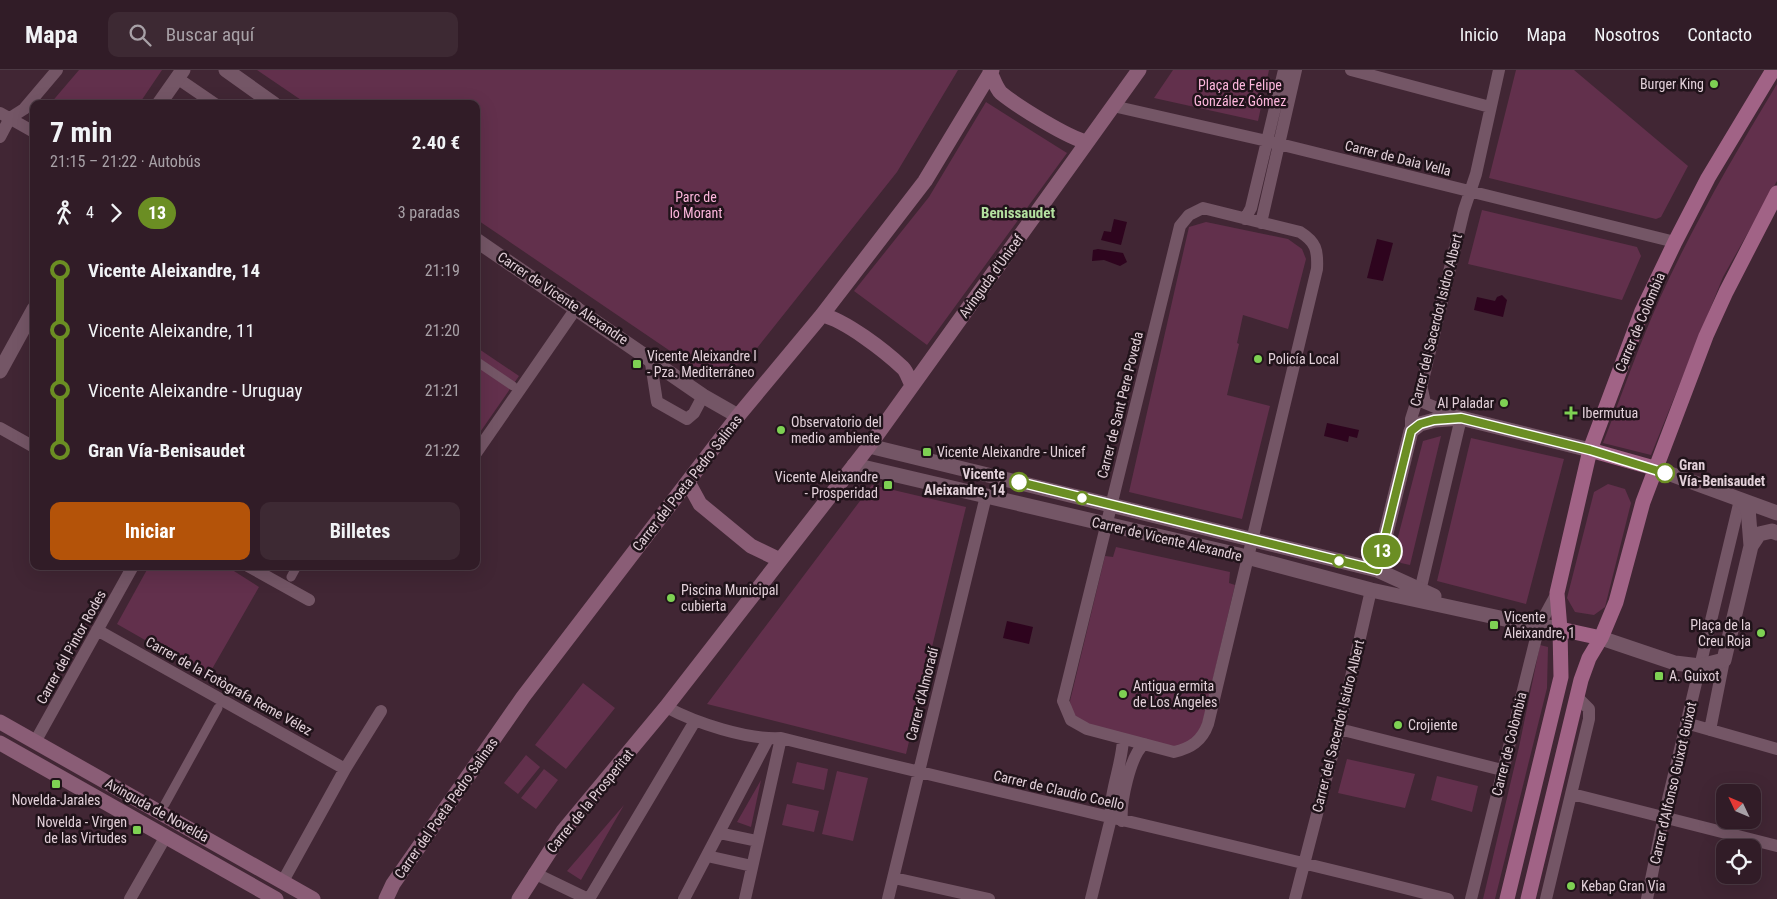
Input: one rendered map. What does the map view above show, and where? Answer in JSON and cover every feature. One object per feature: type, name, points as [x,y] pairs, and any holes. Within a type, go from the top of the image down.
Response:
[{"type":"main road","name":"Avinguda d'Unicef","points":[[666,708],[869,446],[1138,70]]},
{"type":"main road","name":"Carrer de Colòmbia","points":[[1507,899],[1561,677],[1557,593],[1590,450],[1642,311],[1675,242],[1717,162],[1773,70]]},
{"type":"main road","points":[[991,71],[1000,92],[1076,140],[1087,142]]},
{"type":"main road","name":"Carrer del Poeta Pedro Salinas","points":[[386,899],[393,884],[523,697],[738,416],[822,315],[925,181],[991,71]]},
{"type":"main road","points":[[1528,899],[1577,697],[1589,658],[1601,638],[1616,602],[1654,468],[1710,327],[1777,193]]},
{"type":"main road","points":[[822,315],[835,317],[904,369],[912,385]]},
{"type":"main road","points":[[1590,450],[1654,468]]},
{"type":"main road","points":[[688,482],[700,504],[751,546],[780,560]]},
{"type":"main road","points":[[1560,629],[1601,638]]},
{"type":"main road","name":"Carrer de la Prosperitat","points":[[519,899],[534,873],[564,831],[666,708]]},
{"type":"main road","name":"Avinguda de Novelda","points":[[0,722],[313,899]]},
{"type":"main road","name":"Avinguda de Novelda","points":[[0,743],[276,899]]},
{"type":"street","points":[[32,100],[57,70]]},
{"type":"street","points":[[226,70],[268,100]]},
{"type":"street","points":[[1245,219],[1251,208],[1284,70]]},
{"type":"street","points":[[1262,223],[1296,70]]},
{"type":"street","points":[[1351,70],[1490,107]]},
{"type":"street","name":"Carrer del Sacerdot Isidro Albert","points":[[1377,570],[1411,431],[1411,419],[1422,384],[1499,70]]},
{"type":"street","points":[[162,100],[180,74],[210,100]]},
{"type":"street","points":[[5,116],[24,109],[30,102]]},
{"type":"street","name":"Carrer de Daia Vella","points":[[1113,106],[1280,144],[1675,242]]},
{"type":"street","points":[[5,116],[30,130]]},
{"type":"street","points":[[0,137],[5,116]]},
{"type":"street","name":"Carrer de Sant Pere Poveda","points":[[1203,208],[1262,223],[1300,232],[1312,239],[1318,250],[1317,269],[1204,735],[1186,749],[1174,752],[1087,729],[1071,720],[1063,701],[1180,226],[1189,215],[1203,208]]},
{"type":"street","name":"Carrer de Vicente Alexandre","points":[[480,243],[650,357],[703,396],[738,416]]},
{"type":"street","points":[[480,448],[577,307]]},
{"type":"street","points":[[0,371],[30,316]]},
{"type":"street","points":[[650,357],[657,402],[687,419],[694,413],[703,396]]},
{"type":"street","points":[[480,364],[513,386]]},
{"type":"street","points":[[1422,384],[1422,396],[1425,403],[1461,418],[1590,450]]},
{"type":"street","points":[[1411,431],[1420,424],[1434,420],[1461,418]]},
{"type":"street","points":[[1420,590],[1461,418]]},
{"type":"street","points":[[0,428],[30,445]]},
{"type":"street","name":"Carrer de Vicente Alexandre","points":[[869,446],[1377,570],[1420,590],[1468,604],[1479,613]]},
{"type":"street","name":"Carrer de Vicente Alexandre","points":[[854,464],[1247,557],[1372,590],[1560,629]]},
{"type":"street","points":[[1654,468],[1777,513]]},
{"type":"street","name":"Carrer d'Almoradí","points":[[888,899],[986,496]]},
{"type":"street","points":[[1710,730],[1724,660],[1751,546],[1748,508],[1740,500]]},
{"type":"street","name":"Carrer d'Alfonso Guixot Guixot","points":[[1646,899],[1664,816],[1740,500]]},
{"type":"street","points":[[1751,546],[1760,534],[1774,532]]},
{"type":"street","name":"Carrer del Pintor Rodes","points":[[35,742],[131,570]]},
{"type":"street","points":[[255,570],[309,600]]},
{"type":"street","points":[[291,577],[295,570]]},
{"type":"street","name":"Carrer del Sacerdot Isidro Albert","points":[[1295,899],[1339,729],[1372,590]]},
{"type":"street","name":"Carrer de Colòmbia","points":[[1471,899],[1539,626],[1557,593]]},
{"type":"street","name":"Carrer de la Fotògrafa Reme Vélez","points":[[97,630],[345,769]]},
{"type":"street","points":[[1601,638],[1676,663],[1700,666],[1724,660]]},
{"type":"street","points":[[1546,899],[1588,719],[1588,709],[1577,697]]},
{"type":"street","points":[[165,804],[218,708]]},
{"type":"street","name":"Carrer de Claudio Coello","points":[[666,708],[695,721],[1304,862],[1448,899]]},
{"type":"street","points":[[283,881],[345,769],[381,712]]},
{"type":"street","points":[[534,873],[588,899],[695,721]]},
{"type":"street","points":[[1686,724],[1777,749]]},
{"type":"street","points":[[1339,729],[1502,770]]},
{"type":"street","points":[[684,899],[755,768],[774,739]]},
{"type":"street","points":[[745,899],[773,772],[774,739]]},
{"type":"street","points":[[1116,820],[1110,807],[1123,753],[1123,739]]},
{"type":"street","points":[[1091,899],[1116,820],[1121,810],[1135,754],[1144,744]]},
{"type":"street","points":[[755,768],[762,767],[773,772]]},
{"type":"street","points":[[1572,794],[1777,846]]},
{"type":"street","points":[[719,832],[757,841]]},
{"type":"street","points":[[130,899],[166,836]]},
{"type":"street","points":[[707,856],[752,866]]},
{"type":"street","points":[[894,878],[988,899]]},
{"type":"green space","points":[[79,70],[162,70],[142,100],[53,100]]},
{"type":"green space","name":"Parc de lo Morant","points":[[257,70],[958,70],[897,172],[746,362],[704,374],[480,222],[480,100],[301,100]]},
{"type":"green space","name":"Plaça de Felipe González Gómez","points":[[1173,70],[1269,70],[1258,121],[1154,98]]},
{"type":"green space","points":[[1516,70],[1574,70],[1688,166],[1661,217],[1656,219],[1489,178]]},
{"type":"green space","points":[[1777,84],[1777,181],[1723,277],[1651,455],[1603,443],[1645,334],[1673,270],[1716,189]]},
{"type":"green space","points":[[986,102],[1067,153],[927,345],[854,291],[929,197]]},
{"type":"green space","points":[[1482,210],[1637,247],[1641,256],[1622,300],[1468,264]]},
{"type":"green space","points":[[1206,222],[1288,239],[1302,249],[1306,259],[1288,329],[1243,315],[1237,343],[1239,344],[1227,395],[1270,406],[1242,519],[1129,492],[1189,227]]},
{"type":"green space","points":[[480,350],[519,376],[480,432]]},
{"type":"green space","points":[[1441,436],[1410,565],[1401,563],[1393,556],[1423,441]]},
{"type":"green space","points":[[1471,438],[1564,459],[1526,604],[1437,581]]},
{"type":"green space","points":[[1608,484],[1625,489],[1631,503],[1605,607],[1594,615],[1575,612],[1567,598],[1594,492]]},
{"type":"green space","points":[[872,485],[966,507],[906,754],[707,704]]},
{"type":"green space","points":[[1116,547],[1230,572],[1229,583],[1235,585],[1201,730],[1186,744],[1173,746],[1148,742],[1093,728],[1079,721],[1071,708],[1070,701],[1105,556],[1113,557]]},
{"type":"green space","points":[[147,570],[232,570],[259,587],[208,676],[117,624]]},
{"type":"green space","points":[[1540,645],[1548,647],[1547,688],[1495,899],[1483,899],[1519,747]]},
{"type":"green space","points":[[583,683],[615,708],[566,769],[535,745]]},
{"type":"green space","points":[[526,755],[540,767],[518,794],[504,783]]},
{"type":"green space","points":[[1347,759],[1415,774],[1405,808],[1338,793]]},
{"type":"green space","points":[[797,762],[828,769],[824,790],[792,783]]},
{"type":"green space","points":[[544,769],[558,780],[536,809],[521,798]]},
{"type":"green space","points":[[837,771],[868,778],[853,841],[822,834]]},
{"type":"green space","points":[[1437,776],[1478,786],[1472,812],[1431,800]]},
{"type":"green space","points":[[761,780],[751,827],[737,822]]},
{"type":"green space","points":[[787,804],[819,811],[814,832],[782,825]]},
{"type":"green space","points":[[624,805],[581,880],[567,871]]},
{"type":"shaded area","points":[[1114,219],[1127,222],[1121,245],[1101,240],[1104,231],[1111,232]]},
{"type":"shaded area","points":[[1377,239],[1393,243],[1383,281],[1367,278]]},
{"type":"shaded area","points":[[1093,250],[1123,253],[1127,262],[1120,266],[1104,260],[1092,261]]},
{"type":"shaded area","points":[[1502,295],[1507,300],[1503,317],[1474,310],[1477,297],[1495,301],[1497,297]]},
{"type":"shaded area","points":[[1327,423],[1359,430],[1357,438],[1349,436],[1348,442],[1324,436]]},
{"type":"shaded area","points":[[1007,621],[1033,627],[1029,644],[1003,638]]},
{"type":"bus line","name":"13","points":[[1019,482],[1377,570],[1411,431],[1420,424],[1434,420],[1461,418],[1590,450],[1654,468],[1665,473]]},
{"type":"place","name":"Burger King","points":[[1714,84]]},
{"type":"place","name":"Policía Local","points":[[1258,359]]},
{"type":"place","name":"Vicente Aleixandre I - Pza. Mediterráneo","points":[[637,364]]},
{"type":"place","name":"Al Paladar","points":[[1504,403]]},
{"type":"place","name":"Ibermutua","points":[[1571,413]]},
{"type":"place","name":"Observatorio del medio ambiente","points":[[781,430]]},
{"type":"place","name":"Vicente Aleixandre - Unicef","points":[[927,452]]},
{"type":"place","name":"Gran Vía-Benisaudet","points":[[1665,473]]},
{"type":"place","name":"Vicente Aleixandre, 14","points":[[1019,482]]},
{"type":"place","name":"Vicente Aleixandre - Prosperidad","points":[[888,485]]},
{"type":"place","name":"Piscina Municipal cubierta","points":[[671,598]]},
{"type":"place","name":"Vicente Aleixandre, 1","points":[[1494,625]]},
{"type":"place","name":"Plaça de la Creu Roja","points":[[1761,633]]},
{"type":"place","name":"A. Guixot","points":[[1659,676]]},
{"type":"place","name":"Antigua ermita de Los Ángeles","points":[[1123,694]]},
{"type":"place","name":"Crojiente","points":[[1398,725]]},
{"type":"place","name":"Novelda-Jarales","points":[[56,784]]},
{"type":"place","name":"Novelda - Virgen de las Virtudes","points":[[137,830]]},
{"type":"place","name":"Kebap Gran Via","points":[[1571,886]]},
{"type":"district","name":"Benissaudet","points":[[1018,213]]}]
